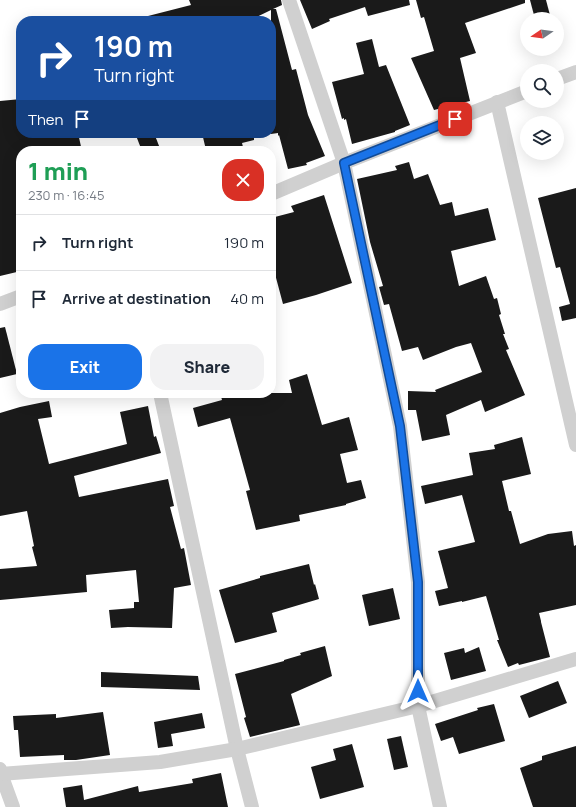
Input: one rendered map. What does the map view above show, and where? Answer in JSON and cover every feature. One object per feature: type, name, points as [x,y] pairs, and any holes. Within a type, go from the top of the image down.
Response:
[{"type":"street","points":[[289,0],[344,163],[400,426],[418,582],[418,706],[440,807]]},
{"type":"street","points":[[564,76],[576,72]]},
{"type":"street","points":[[276,192],[344,163],[520,94]]},
{"type":"street","points":[[497,102],[576,444]]},
{"type":"street","points":[[0,304],[16,298]]},
{"type":"street","points":[[161,398],[237,748],[252,807]]},
{"type":"street","points":[[13,807],[0,772],[160,762],[237,748],[418,706],[576,658]]},
{"type":"building","points":[[189,0],[281,0],[282,5],[273,9],[276,9],[292,70],[296,69],[308,115],[325,156],[306,163],[307,165],[288,169],[279,135],[278,136],[278,133],[276,133],[276,16],[271,16],[271,10],[258,16],[148,16],[191,5]]},
{"type":"building","points":[[300,0],[409,0],[410,5],[368,16],[365,7],[329,19],[330,21],[312,29]]},
{"type":"building","points":[[416,0],[525,0],[525,3],[465,23],[476,53],[460,58],[470,101],[434,110],[411,58],[434,51],[424,17],[421,18]]},
{"type":"building","points":[[530,0],[546,0],[549,12],[533,12]]},
{"type":"building","points":[[372,39],[379,67],[386,65],[410,125],[395,132],[352,144],[346,119],[342,119],[332,82],[364,74],[356,43]]},
{"type":"building","points":[[16,99],[16,138],[79,138],[81,146],[16,146],[16,272],[0,276],[0,101]]},
{"type":"building","points":[[137,138],[156,138],[159,146],[140,146]]},
{"type":"building","points":[[203,138],[254,138],[254,140],[242,143],[243,146],[205,146]]},
{"type":"building","points":[[409,162],[414,179],[428,174],[440,205],[452,202],[455,216],[488,208],[496,240],[451,251],[459,286],[486,276],[494,299],[497,298],[501,314],[499,315],[505,334],[503,334],[509,349],[506,350],[525,395],[485,412],[481,400],[446,415],[450,435],[422,441],[416,410],[408,410],[408,391],[436,392],[435,390],[482,372],[471,343],[456,347],[423,360],[418,347],[402,351],[389,304],[384,305],[379,287],[383,286],[370,242],[357,179],[397,170],[395,166]]},
{"type":"building","points":[[576,188],[576,318],[562,321],[559,307],[570,304],[560,267],[556,268],[538,198]]},
{"type":"building","points":[[324,195],[352,283],[283,304],[276,278],[276,217],[294,212],[291,206]]},
{"type":"building","points":[[5,327],[16,374],[0,378],[0,328]]},
{"type":"building","points":[[307,374],[322,425],[349,417],[358,450],[340,454],[347,483],[361,480],[366,498],[346,505],[299,515],[300,521],[256,530],[246,491],[250,490],[230,418],[198,427],[193,408],[222,400],[221,398],[276,398],[276,393],[292,393],[289,380]]},
{"type":"building","points":[[49,401],[52,417],[38,419],[49,464],[127,444],[120,412],[148,406],[154,437],[156,436],[161,453],[74,476],[79,497],[168,479],[174,506],[170,507],[181,549],[184,548],[191,585],[174,588],[172,628],[111,628],[109,610],[134,608],[134,602],[139,602],[136,570],[86,575],[87,592],[0,600],[0,569],[37,566],[32,547],[34,546],[27,511],[0,516],[0,413]]},
{"type":"building","points":[[522,437],[531,474],[502,481],[509,511],[511,511],[520,544],[548,534],[572,531],[574,546],[576,545],[576,605],[539,613],[550,657],[519,665],[518,663],[508,667],[497,640],[499,640],[486,596],[439,606],[435,591],[448,588],[438,551],[475,542],[462,495],[425,504],[421,486],[473,475],[469,453],[495,449],[494,445]]},
{"type":"building","points":[[309,564],[319,599],[272,613],[277,632],[235,643],[219,590],[260,578],[260,576]]},
{"type":"building","points":[[393,588],[400,619],[369,626],[362,595]]},
{"type":"building","points":[[325,646],[332,676],[291,694],[300,725],[250,737],[244,718],[246,717],[235,674],[284,661],[301,655],[300,653]]},
{"type":"building","points":[[479,647],[486,671],[451,680],[444,653],[464,648],[465,653]]},
{"type":"building","points":[[101,672],[198,676],[200,690],[101,687]]},
{"type":"building","points":[[558,681],[567,703],[529,718],[520,696]]},
{"type":"building","points":[[494,704],[505,741],[459,754],[453,737],[441,741],[435,724],[478,710],[477,708]]},
{"type":"building","points":[[103,712],[110,755],[76,760],[64,760],[64,755],[20,757],[18,730],[14,730],[13,716],[56,714],[56,718]]},
{"type":"building","points":[[202,713],[205,728],[171,734],[173,746],[158,748],[154,722]]},
{"type":"building","points":[[401,736],[408,767],[394,770],[387,739]]},
{"type":"building","points":[[352,744],[364,787],[320,799],[311,767],[336,760],[333,749]]},
{"type":"building","points":[[576,746],[576,807],[533,807],[520,768],[542,760],[542,756]]},
{"type":"building","points":[[221,773],[228,807],[66,807],[63,788],[82,785],[84,800],[138,786],[139,792],[193,783],[192,779]]},
{"type":"route","points":[[418,691],[418,582],[400,426],[344,163],[455,119]]}]
